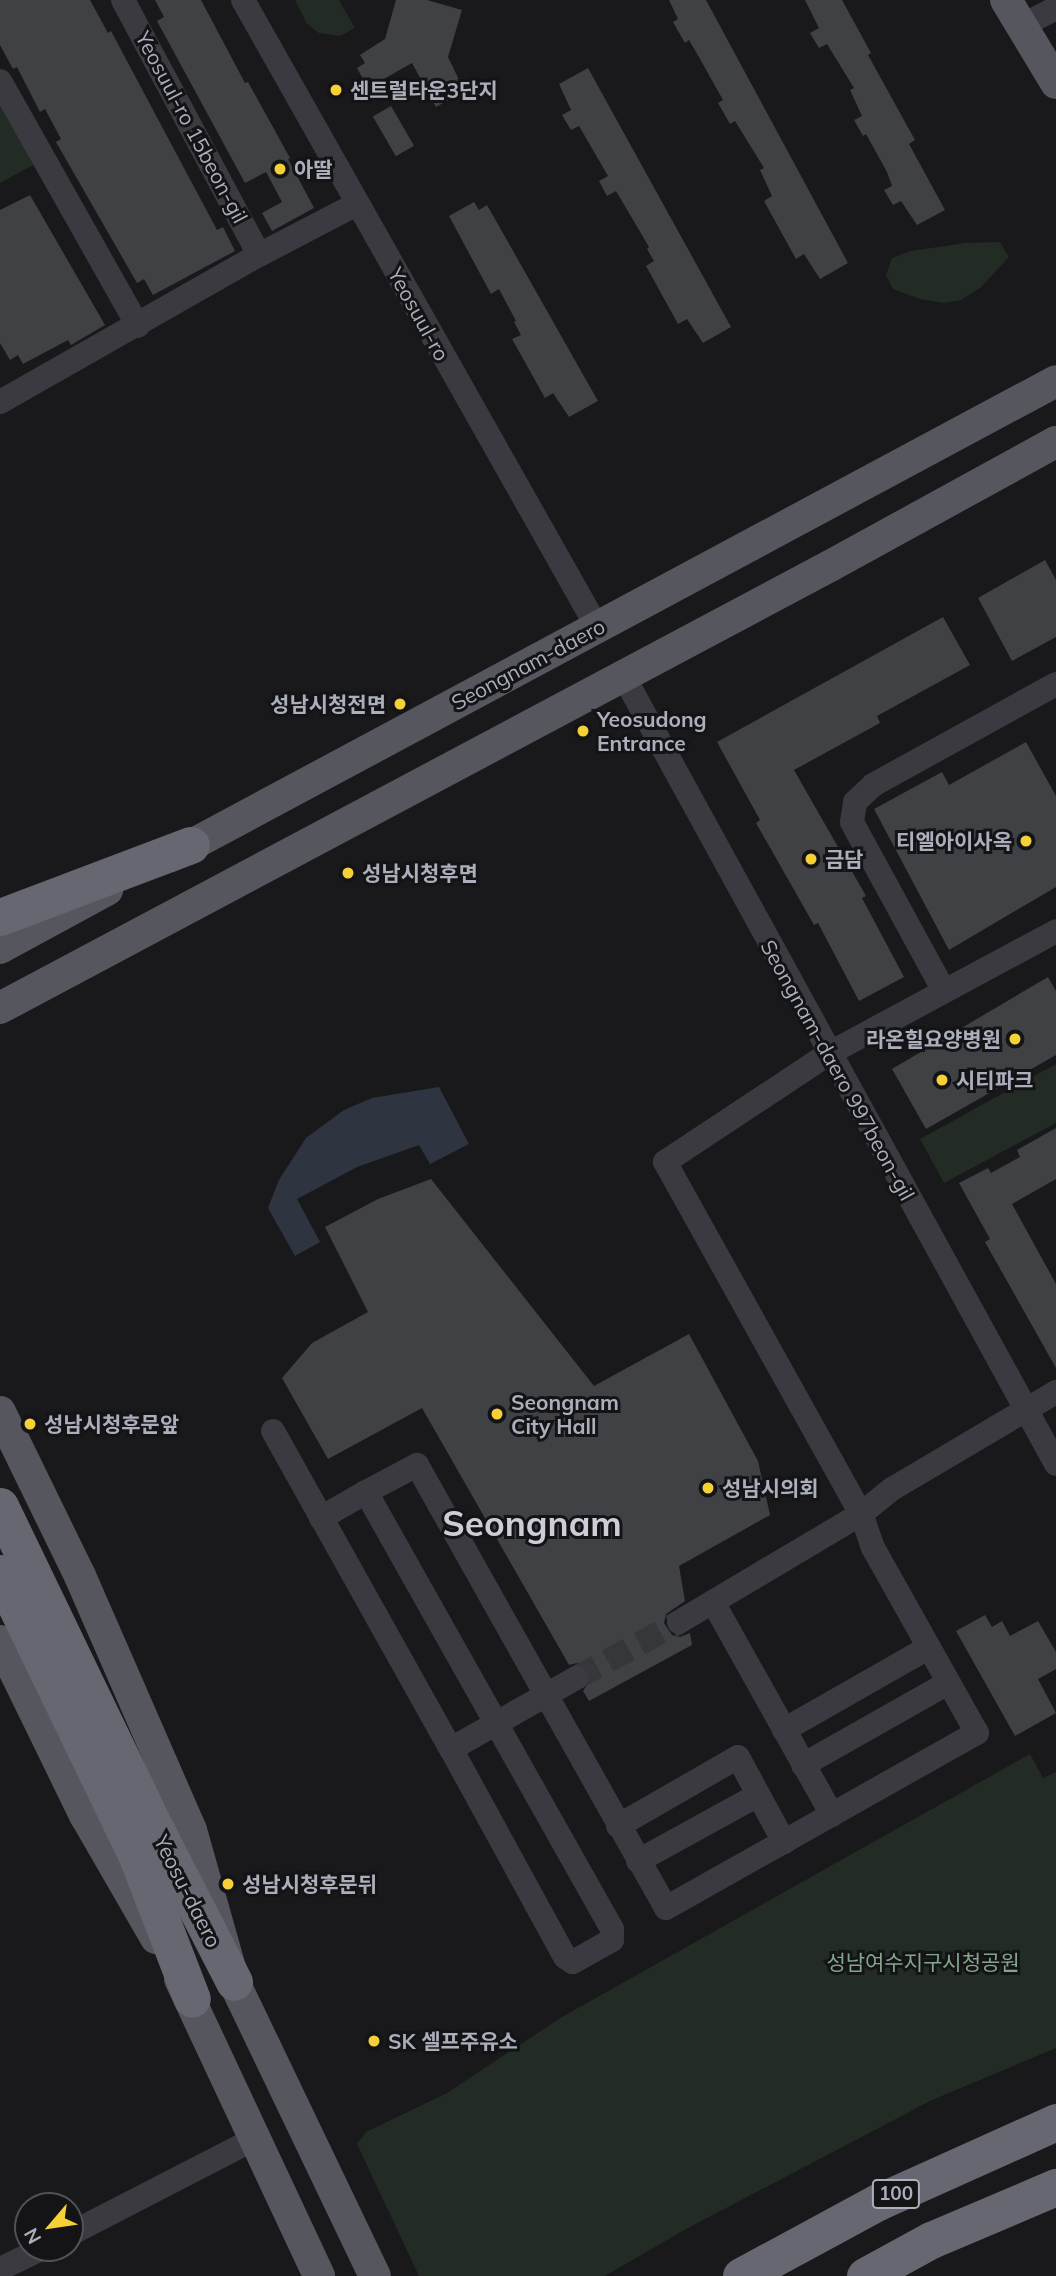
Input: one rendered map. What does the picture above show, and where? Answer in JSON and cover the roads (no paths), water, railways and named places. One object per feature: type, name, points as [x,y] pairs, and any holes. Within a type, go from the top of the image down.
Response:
[{"type":"highway","points":[[0,917],[191,845]]},
{"type":"highway","name":"Yeosu-daero","points":[[0,1506],[155,1828],[234,1982]]},
{"type":"highway","name":"Yeosu-daero","points":[[0,1573],[136,1854],[192,1999]]},
{"type":"highway","name":"100","points":[[741,2276],[878,2202],[1056,2122]]},
{"type":"highway","points":[[865,2276],[931,2240],[1056,2188]]},
{"type":"main road","points":[[1014,13],[1056,83]]},
{"type":"main road","name":"Seongnam-daero","points":[[0,948],[1052,381]]},
{"type":"main road","points":[[0,1008],[1056,442]]},
{"type":"main road","points":[[0,1412],[80,1576],[191,1830],[234,1982]]},
{"type":"main road","points":[[0,1641],[85,1815],[192,1999]]},
{"type":"main road","name":"Yeosu-daero","points":[[234,1982],[375,2276]]},
{"type":"main road","name":"Yeosu-daero","points":[[192,1999],[319,2276]]},
{"type":"street","name":"Yeosuul-ro 15beon-gil","points":[[123,0],[259,255]]},
{"type":"street","name":"Yeosuul-ro","points":[[243,0],[597,627]]},
{"type":"street","points":[[1014,13],[1056,8]]},
{"type":"street","points":[[0,81],[138,326]]},
{"type":"street","points":[[3,392],[138,326],[259,255],[357,204]]},
{"type":"street","name":"Seongnam-daero 997beon-gil","points":[[624,675],[828,1054],[1056,1464]]},
{"type":"street","points":[[944,991],[852,822],[855,802],[873,785],[1056,684]]},
{"type":"street","points":[[321,1518],[417,1465],[666,1909],[977,1733],[873,1548],[861,1514],[664,1162],[828,1054],[1056,931]]},
{"type":"street","points":[[679,1622],[861,1514],[892,1489],[1056,1392]]},
{"type":"street","points":[[273,1431],[565,1957],[573,1962],[612,1940],[612,1928],[366,1492]]},
{"type":"street","points":[[713,1602],[832,1815]]},
{"type":"street","points":[[784,1730],[928,1648]]},
{"type":"street","points":[[451,1749],[576,1678]]},
{"type":"street","points":[[803,1765],[948,1683]]},
{"type":"street","points":[[618,1826],[738,1757],[784,1842]]},
{"type":"street","points":[[638,1861],[758,1794]]},
{"type":"street","points":[[84,2227],[254,2139]]},
{"type":"tunnel","points":[[576,1678],[679,1622]]},
{"type":"place","name":"센트럴타운3단지","points":[[336,90]]},
{"type":"place","name":"아딸","points":[[280,169]]},
{"type":"place","name":"성남시청전면","points":[[400,704]]},
{"type":"place","name":"Yeosudong Entrance","points":[[583,731]]},
{"type":"place","name":"티엘아이사옥","points":[[1026,841]]},
{"type":"place","name":"금담","points":[[811,859]]},
{"type":"place","name":"성남시청후면","points":[[348,873]]},
{"type":"place","name":"라온힐요양병원","points":[[1015,1039]]},
{"type":"place","name":"시티파크","points":[[942,1080]]},
{"type":"place","name":"Seongnam City Hall","points":[[497,1414]]},
{"type":"place","name":"성남시청후문앞","points":[[30,1424]]},
{"type":"place","name":"성남시의회","points":[[708,1488]]},
{"type":"place","name":"성남시청후문뒤","points":[[228,1884]]},
{"type":"place","name":"SK 셀프주유소","points":[[374,2041]]},
{"type":"district","name":"Seongnam","points":[[532,1523]]},
{"type":"park label","name":"성남여수지구시청공원","points":[[923,1962]]}]
